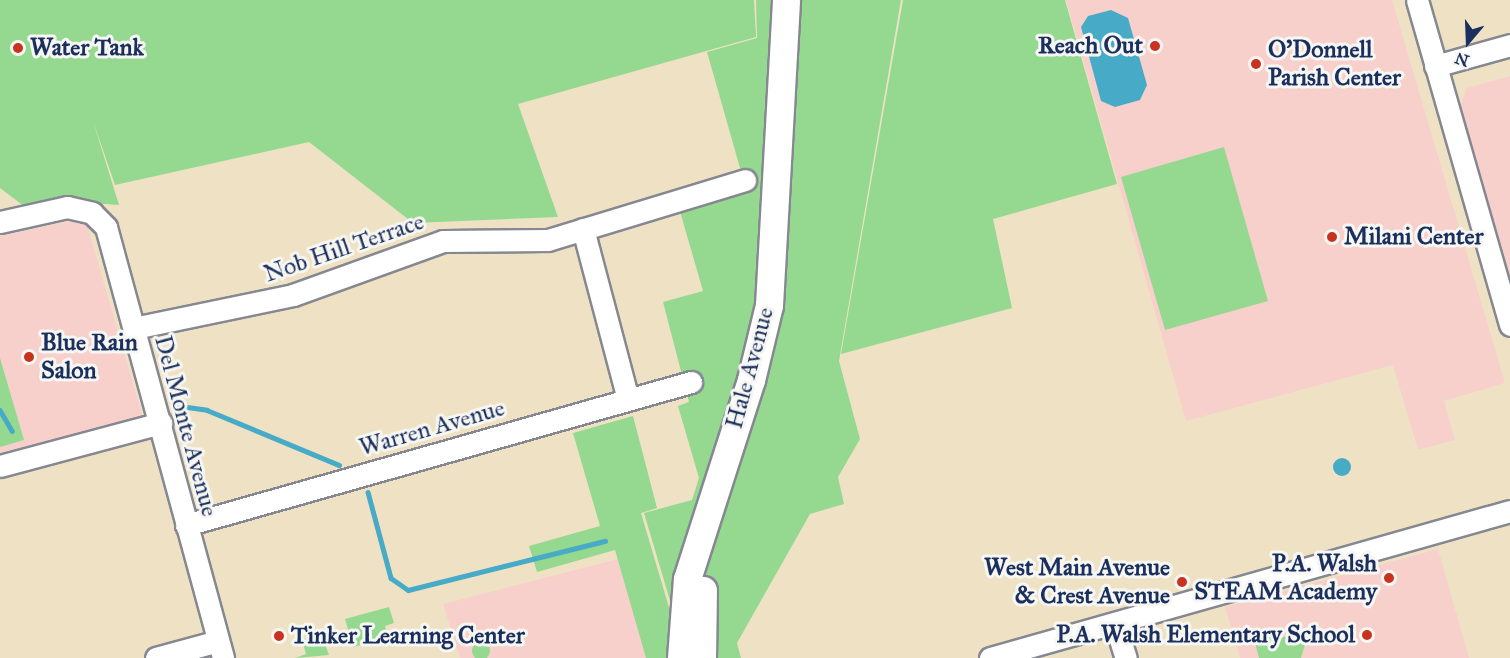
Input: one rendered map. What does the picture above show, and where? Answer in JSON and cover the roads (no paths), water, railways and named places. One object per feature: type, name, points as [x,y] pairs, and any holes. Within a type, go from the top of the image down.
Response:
[{"type":"main road","name":"Hale Avenue","points":[[681,658],[689,568],[754,371],[769,305],[786,0]]},
{"type":"main road","name":"Hale Avenue","points":[[702,658],[708,561],[786,308],[802,0]]},
{"type":"street","points":[[1416,0],[1510,325]]},
{"type":"street","points":[[1435,66],[1510,45]]},
{"type":"street","name":"Nob Hill Terrace","points":[[134,328],[293,295],[443,241],[548,240],[745,180]]},
{"type":"street","name":"Del Monte Avenue","points":[[0,222],[67,207],[92,213],[106,227],[161,423],[220,650]]},
{"type":"street","points":[[583,229],[628,399]]},
{"type":"street","name":"Warren Avenue","points":[[186,525],[691,382]]},
{"type":"street","points":[[0,466],[161,423]]},
{"type":"street","points":[[990,658],[1510,512]]},
{"type":"street","points":[[1115,624],[1126,658]]},
{"type":"street","points":[[156,658],[220,650]]},
{"type":"water","points":[[1111,10],[1128,18],[1147,85],[1140,100],[1115,107],[1101,101],[1081,27],[1088,16]]},
{"type":"water","points":[[1342,458],[1348,461],[1351,467],[1348,473],[1342,476],[1336,473],[1333,467],[1336,461]]},
{"type":"waterway","points":[[173,405],[207,410],[339,465]]},
{"type":"waterway","points":[[0,410],[12,431]]},
{"type":"waterway","points":[[368,492],[391,578],[408,590],[605,541]]},
{"type":"place","name":"Reach Out","points":[[1155,46]]},
{"type":"place","name":"Water Tank","points":[[18,48]]},
{"type":"place","name":"O'Donnell Parish Center","points":[[1256,64]]},
{"type":"place","name":"Milani Center","points":[[1332,237]]},
{"type":"place","name":"Blue Rain Salon","points":[[29,357]]},
{"type":"place","name":"P.A. Walsh STEAM Academy","points":[[1389,578]]},
{"type":"place","name":"West Main Avenue & Crest Avenue","points":[[1182,582]]},
{"type":"place","name":"P.A. Walsh Elementary School","points":[[1367,635]]},
{"type":"place","name":"Tinker Learning Center","points":[[279,636]]}]
